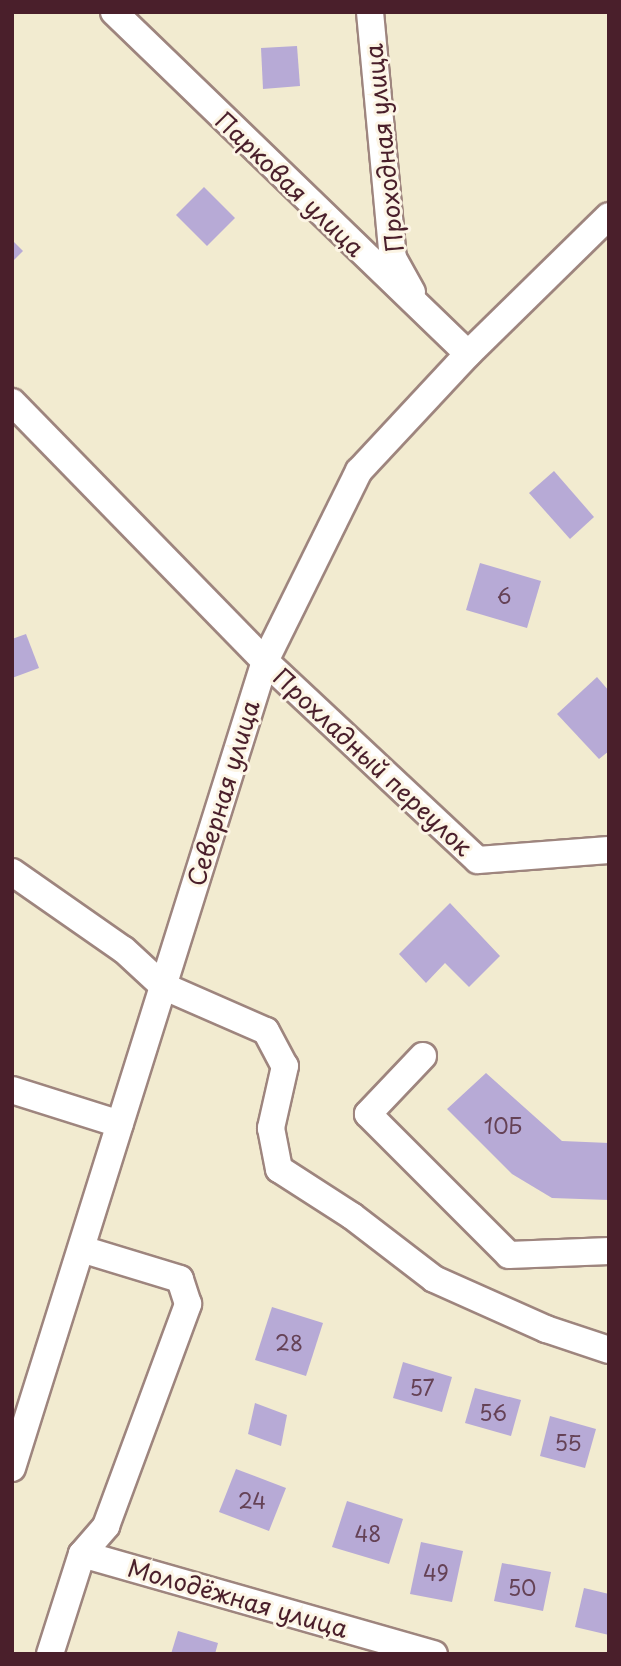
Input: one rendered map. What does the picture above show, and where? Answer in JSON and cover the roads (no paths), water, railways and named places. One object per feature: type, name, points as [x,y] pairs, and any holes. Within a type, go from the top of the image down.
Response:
[{"type":"street","name":"Парковая улица","points":[[114,12],[426,318],[468,354]]},
{"type":"street","name":"Проходная улица","points":[[370,12],[393,258],[426,318]]},
{"type":"street","name":"Северная улица","points":[[12,1468],[16,1442],[81,1249],[265,661],[359,471],[468,354],[609,216]]},
{"type":"street","name":"Прохладный переулок","points":[[12,402],[265,661],[478,860],[609,850]]},
{"type":"street","points":[[12,872],[124,950],[163,985],[266,1031],[285,1066],[271,1128],[279,1169],[352,1216],[434,1279],[546,1329],[609,1350]]},
{"type":"street","points":[[423,1056],[368,1114],[509,1255],[609,1251]]},
{"type":"street","points":[[12,1090],[120,1124]]},
{"type":"street","points":[[50,1654],[82,1553],[106,1526],[188,1304],[180,1279],[81,1249]]},
{"type":"street","name":"Молодёжная улица","points":[[82,1553],[434,1654]]}]
